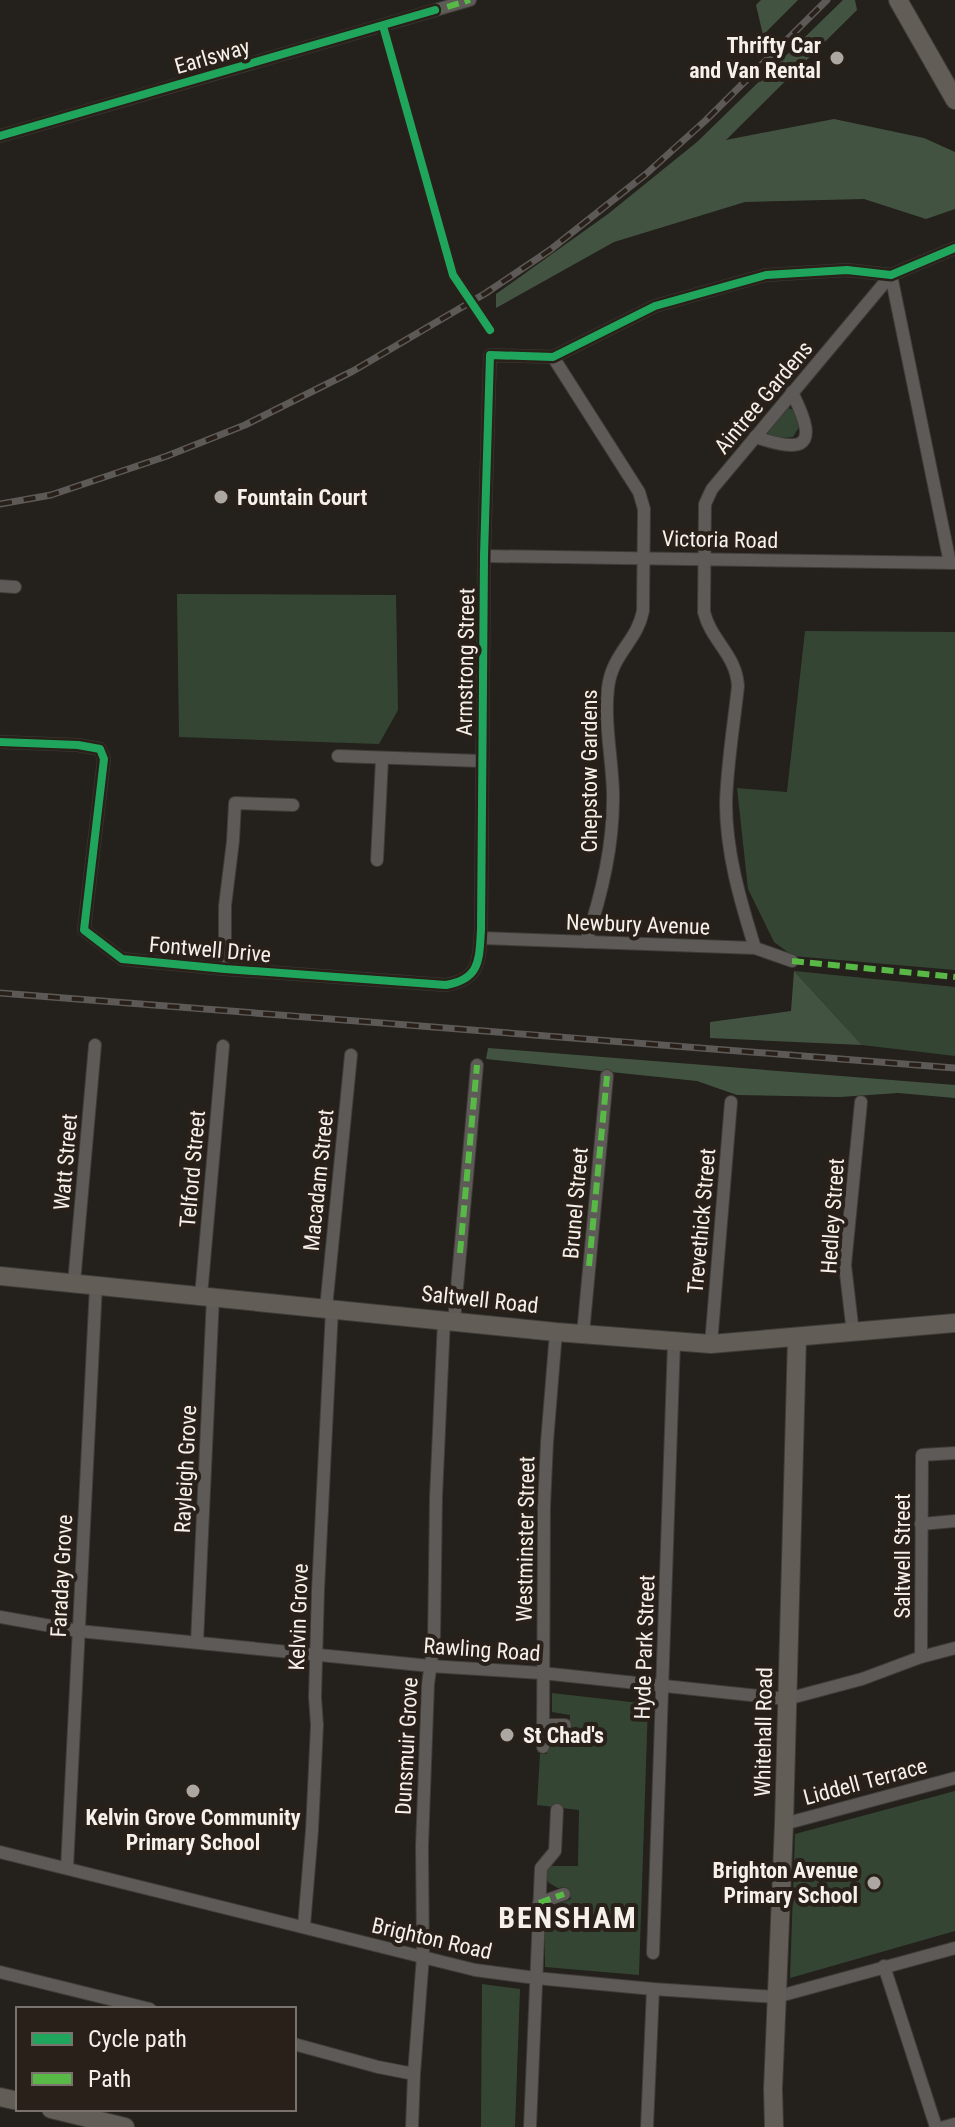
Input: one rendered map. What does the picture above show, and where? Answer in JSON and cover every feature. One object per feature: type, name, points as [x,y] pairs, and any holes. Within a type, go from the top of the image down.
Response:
[{"type":"street","name":"Earlsway","points":[[0,136],[470,0]]},
{"type":"street","points":[[898,0],[955,100]]},
{"type":"street","points":[[553,357],[655,306],[766,275],[847,270],[891,275],[955,248]]},
{"type":"street","points":[[891,275],[952,563]]},
{"type":"street","name":"Aintree Gardens","points":[[755,948],[733,871],[727,826],[726,801],[738,686],[733,661],[707,623],[704,612],[705,504],[755,437],[891,275]]},
{"type":"street","name":"Armstrong Street","points":[[476,968],[481,938],[484,556],[490,355],[553,357]]},
{"type":"street","name":"Chepstow Gardens","points":[[553,357],[639,492],[644,509],[643,611],[641,623],[618,655],[608,685],[612,830],[599,901],[586,942]]},
{"type":"street","points":[[755,437],[791,446],[803,440],[806,426],[792,392]]},
{"type":"street","name":"Victoria Road","points":[[484,556],[952,563]]},
{"type":"street","points":[[0,586],[15,587]]},
{"type":"street","name":"Fontwell Drive","points":[[0,742],[78,745],[100,749],[104,759],[84,930],[122,959],[446,985],[464,979],[476,968]]},
{"type":"street","points":[[338,756],[482,761]]},
{"type":"street","points":[[377,860],[382,759]]},
{"type":"street","points":[[225,969],[225,906],[235,803],[293,805]]},
{"type":"street","name":"Newbury Avenue","points":[[481,938],[755,948],[792,961]]},
{"type":"street","name":"Watt Street","points":[[74,1283],[95,1045]]},
{"type":"street","name":"Telford Street","points":[[207,1296],[223,1046]]},
{"type":"street","name":"Macadam Street","points":[[329,1308],[351,1055]]},
{"type":"street","points":[[449,1320],[477,1065]]},
{"type":"street","name":"Brunel Street","points":[[583,1334],[607,1076]]},
{"type":"street","name":"Trevethick Street","points":[[711,1344],[731,1102]]},
{"type":"street","name":"Hedley Street","points":[[853,1333],[845,1265],[861,1102]]},
{"type":"street","name":"Saltwell Road","points":[[0,1276],[556,1332],[711,1344],[955,1323]]},
{"type":"street","name":"Faraday Grove","points":[[67,1868],[96,1285]]},
{"type":"street","name":"Rayleigh Grove","points":[[197,1642],[207,1296]]},
{"type":"street","name":"Kelvin Grove","points":[[304,1926],[317,1725],[316,1654],[329,1308]]},
{"type":"street","name":"Dunsmuir Grove","points":[[412,2127],[423,1956],[422,1846],[430,1666],[434,1642],[436,1497],[449,1320]]},
{"type":"street","name":"Westminster Street","points":[[543,1747],[546,1468],[556,1332]]},
{"type":"street","name":"Whitehall Road","points":[[774,2127],[797,1337]]},
{"type":"street","name":"Hyde Park Street","points":[[653,1953],[674,1342]]},
{"type":"street","name":"Saltwell Street","points":[[921,1657],[922,1455],[955,1453]]},
{"type":"street","points":[[921,1524],[955,1521]]},
{"type":"street","name":"Rawling Road","points":[[0,1617],[79,1631],[430,1666],[542,1673],[787,1699],[862,1679],[955,1648]]},
{"type":"street","points":[[545,1725],[565,1725]]},
{"type":"street","name":"Liddell Terrace","points":[[784,1824],[955,1778]]},
{"type":"street","points":[[530,2127],[541,1868],[555,1851],[557,1810]]},
{"type":"street","name":"Brighton Road","points":[[0,1852],[475,1970],[536,1978],[776,1997],[955,1948]]},
{"type":"street","points":[[539,1903],[564,1894]]},
{"type":"street","points":[[884,1966],[936,2127]]},
{"type":"street","points":[[0,1972],[142,2007]]},
{"type":"street","points":[[647,2127],[653,1989]]},
{"type":"street","points":[[296,2045],[414,2074]]},
{"type":"street","points":[[59,2111],[125,2127]]},
{"type":"street","points":[[944,2127],[955,2124]]},
{"type":"green space","points":[[761,0],[798,0],[763,35],[756,5]]},
{"type":"green space","points":[[843,0],[855,0],[857,10],[726,140],[834,119],[924,138],[955,152],[955,209],[926,219],[864,199],[745,202],[614,242],[496,308],[496,294],[608,214],[697,142]]},
{"type":"green space","points":[[785,407],[794,410],[799,427],[793,437],[772,436],[766,432]]},
{"type":"green space","points":[[177,594],[396,595],[398,710],[379,744],[179,737]]},
{"type":"green space","points":[[805,631],[955,632],[955,970],[793,956],[774,942],[748,889],[737,788],[787,792]]},
{"type":"green space","points":[[794,971],[955,987],[955,1056],[862,1045]]},
{"type":"green space","points":[[794,971],[862,1045],[710,1038],[710,1022],[791,1011]]},
{"type":"green space","points":[[488,1048],[955,1085],[955,1098],[898,1093],[840,1097],[737,1095],[697,1081],[486,1059]]},
{"type":"green space","points":[[552,1693],[648,1704],[639,1975],[545,1967],[545,1912],[571,1899],[566,1887],[558,1888],[549,1883],[545,1877],[547,1866],[578,1866],[579,1810],[537,1805],[540,1754],[547,1754],[548,1738],[569,1736],[570,1715],[552,1712]]},
{"type":"green space","name":"Brighton Avenue Primary School","points":[[955,1791],[955,1931],[790,1978],[795,1834]]},
{"type":"green space","points":[[482,1984],[520,1989],[515,2127],[481,2127]]},
{"type":"railway","points":[[0,504],[51,495],[167,456],[245,425],[353,371],[486,293],[550,250],[646,174],[705,121],[827,0]]},
{"type":"railway","points":[[0,993],[955,1068]]},
{"type":"marked path","points":[[430,12],[470,0]]},
{"type":"marked path","points":[[792,961],[955,977]]},
{"type":"marked path","points":[[460,1253],[477,1065]]},
{"type":"marked path","points":[[589,1266],[607,1076]]},
{"type":"marked path","points":[[539,1903],[564,1894]]},
{"type":"cycle path","points":[[0,136],[435,10]]},
{"type":"cycle path","points":[[383,26],[453,275],[490,330]]},
{"type":"cycle path","points":[[0,742],[78,745],[100,749],[104,759],[84,930],[122,959],[446,985],[466,978],[476,966],[481,930],[484,556],[490,355],[553,357],[655,306],[766,275],[847,270],[891,275],[955,248]]},
{"type":"place","name":"Thrifty Car and Van Rental","points":[[837,58]]},
{"type":"place","name":"Fountain Court","points":[[221,497]]},
{"type":"place","name":"St Chad's","points":[[507,1735]]},
{"type":"place","name":"Kelvin Grove Community Primary School","points":[[193,1791]]},
{"type":"place","name":"Brighton Avenue Primary School","points":[[874,1883]]},
{"type":"district","name":"BENSHAM","points":[[568,1918]]}]
